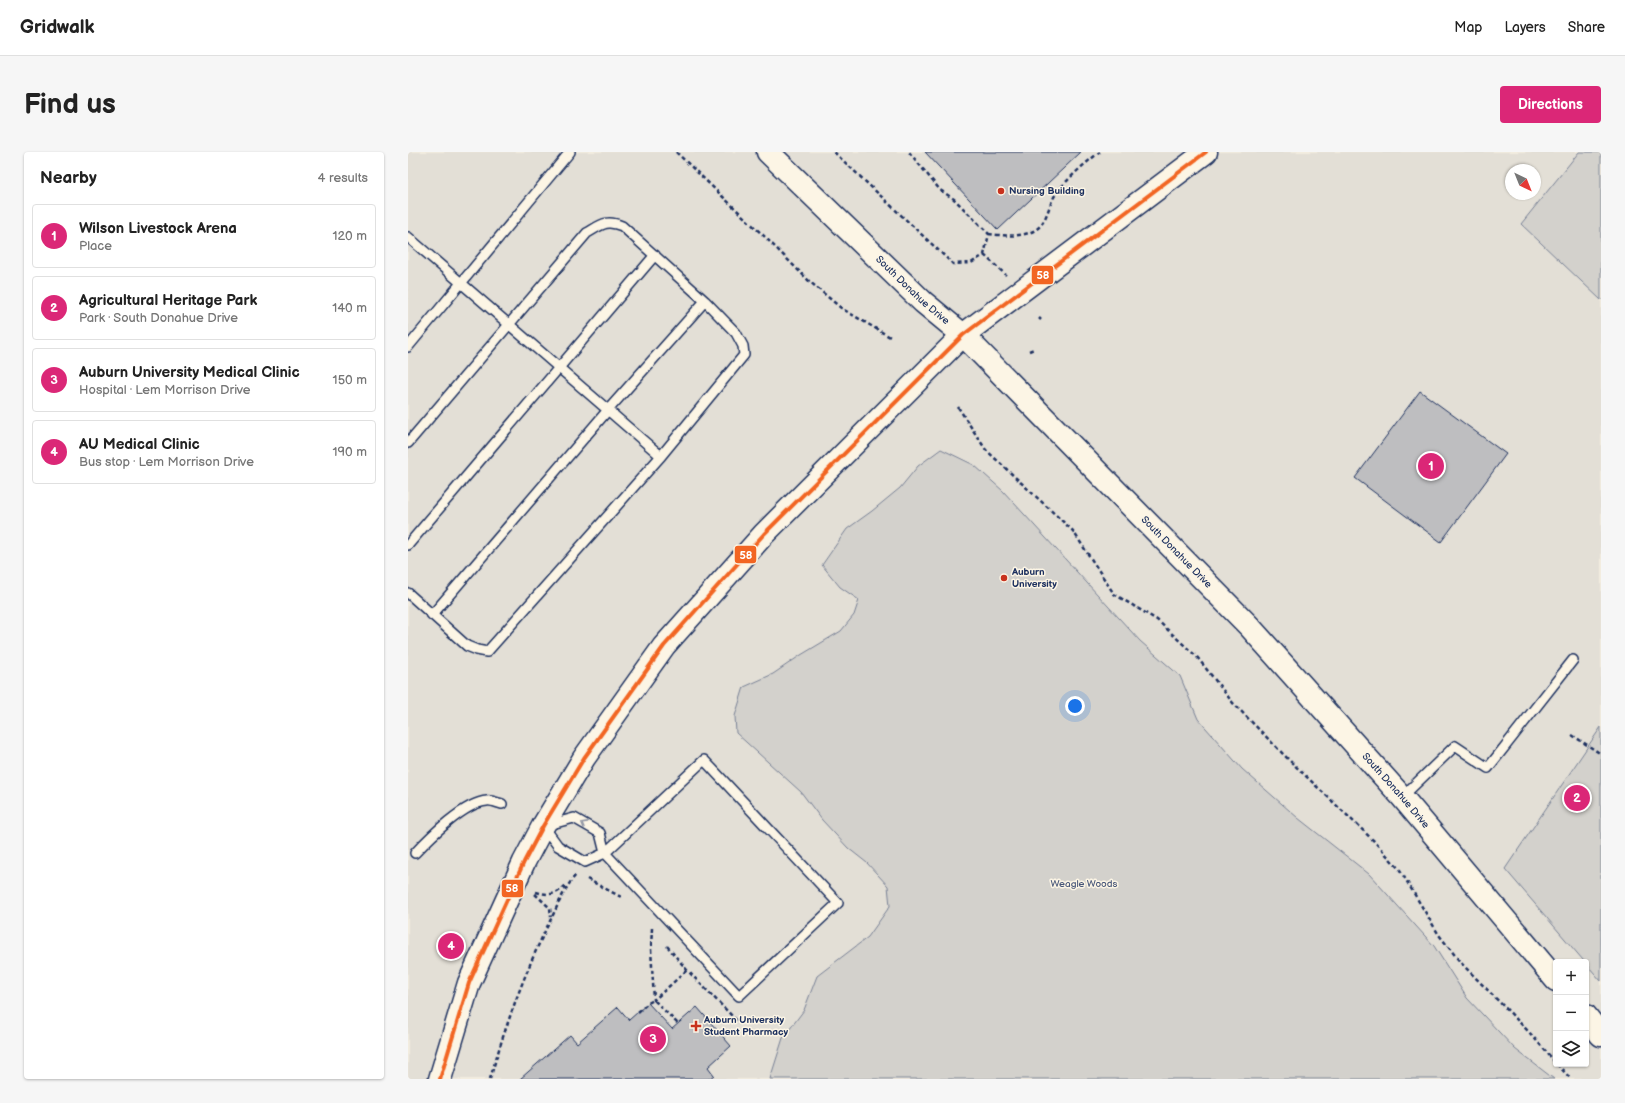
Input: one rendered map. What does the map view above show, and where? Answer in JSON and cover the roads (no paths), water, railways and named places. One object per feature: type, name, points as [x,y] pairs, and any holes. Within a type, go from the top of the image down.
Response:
[{"type":"street","name":"South Donahue Drive","points":[[768,152],[923,302],[963,336],[1249,626],[1402,797],[1553,976]]},
{"type":"street","points":[[440,1079],[469,983],[524,862],[584,758],[664,646],[764,534],[963,336],[1206,152]]},
{"type":"street","points":[[1589,1020],[1601,1035]]},
{"type":"lane","points":[[408,347],[460,282],[570,152]]},
{"type":"lane","points":[[408,443],[587,233],[604,223],[614,222],[622,226],[655,255],[705,301],[736,333],[743,346],[744,355],[661,456],[487,652],[467,646],[408,593]]},
{"type":"lane","points":[[409,241],[460,282],[661,456]]},
{"type":"lane","points":[[408,545],[655,255]]},
{"type":"lane","points":[[432,615],[608,410],[705,301]]},
{"type":"lane","points":[[1402,797],[1456,746],[1488,768],[1573,660]]},
{"type":"lane","points":[[544,826],[558,846],[585,862],[605,853],[704,760],[838,903],[739,996],[605,853],[600,833],[574,818],[544,826]]},
{"type":"lane","points":[[415,853],[444,825],[473,805],[487,800],[502,804]]},
{"type":"place","name":"Nursing Building","points":[[1001,191]]},
{"type":"place","name":"Wilson Livestock Arena","points":[[1431,466]]},
{"type":"place","name":"Auburn University","points":[[1004,578]]},
{"type":"place","name":"Agricultural Heritage Park","points":[[1577,798]]},
{"type":"place","name":"AU Medical Clinic","points":[[451,946]]},
{"type":"place","name":"Auburn University Student Pharmacy","points":[[696,1026]]},
{"type":"place","name":"Auburn University Medical Clinic","points":[[653,1039]]},
{"type":"park label","name":"Weagle Woods","points":[[1084,884]]}]
